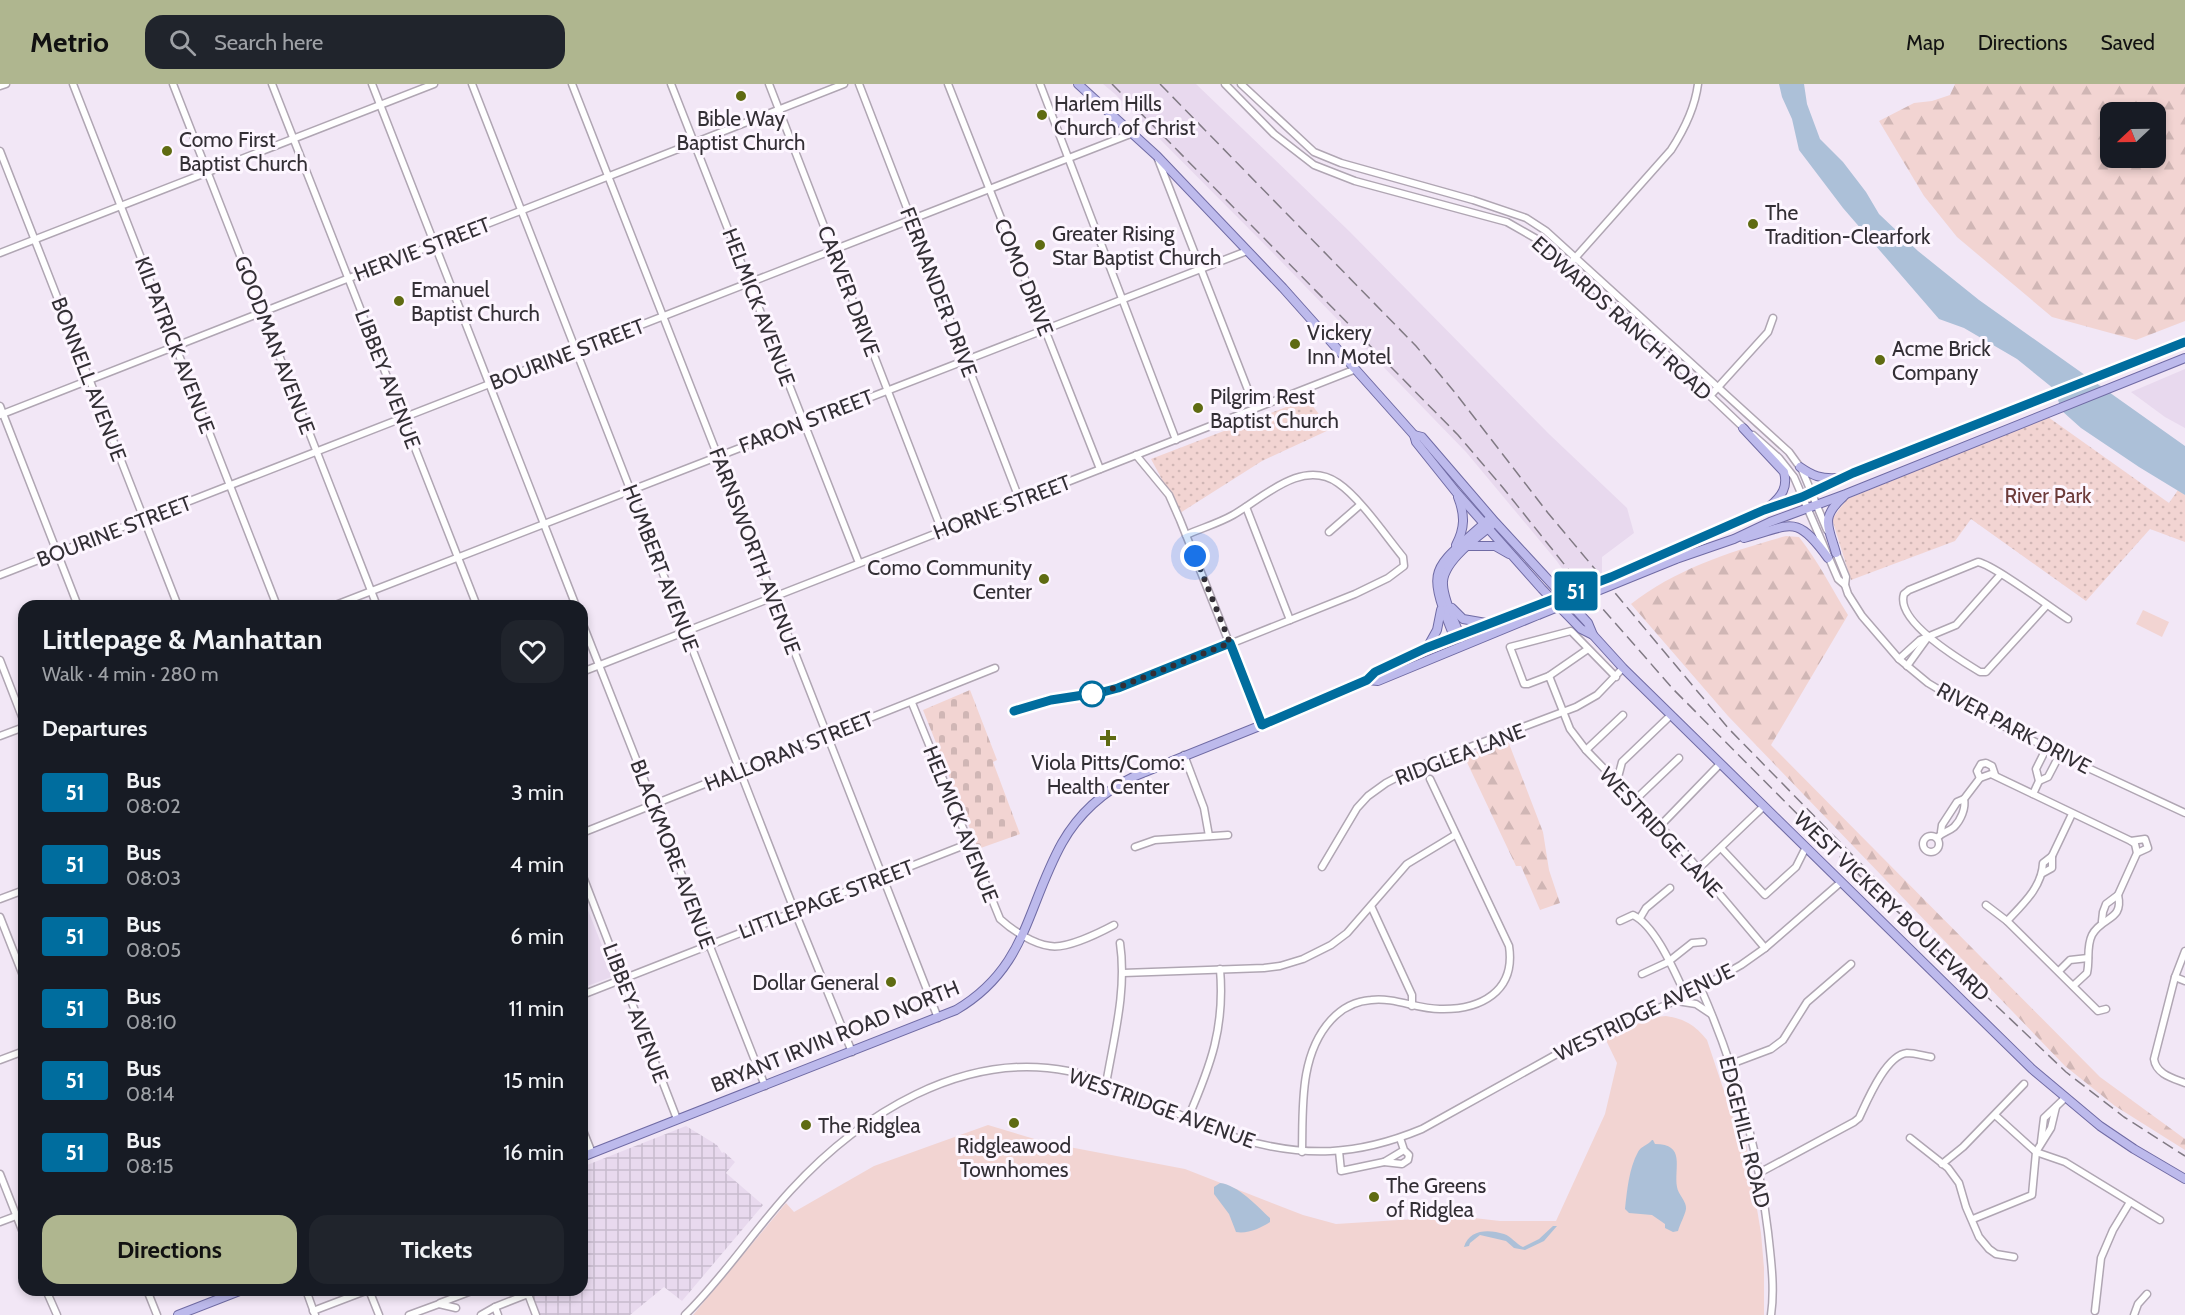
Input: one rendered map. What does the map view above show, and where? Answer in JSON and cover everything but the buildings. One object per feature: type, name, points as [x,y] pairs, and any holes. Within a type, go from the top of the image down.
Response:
[{"type":"main road","name":"WEST VICKERY BOULEVARD","points":[[1078,84],[1157,156],[1283,288],[1414,435],[1416,442],[1486,526],[1581,629],[1593,635]]},
{"type":"main road","points":[[1536,611],[1764,510],[1802,497],[1842,477],[2185,342]]},
{"type":"main road","points":[[1734,539],[1752,529],[1846,494],[2185,358]]},
{"type":"main road","points":[[1743,428],[1784,472],[1783,494],[1764,510]]},
{"type":"main road","name":"WEST VICKERY BOULEVARD","points":[[1414,435],[1422,437],[1493,520],[1588,623],[1593,635],[1623,668],[2032,1069],[2100,1126],[2185,1179]]},
{"type":"main road","points":[[1800,467],[1813,476],[1825,479],[1842,477]]},
{"type":"main road","points":[[1454,549],[1463,531],[1464,520],[1463,509],[1456,492]]},
{"type":"main road","points":[[1836,553],[1827,522],[1828,514],[1846,494]]},
{"type":"main road","points":[[1490,624],[1471,622],[1445,604],[1438,595],[1436,577],[1445,558],[1454,549],[1493,520]]},
{"type":"main road","points":[[1536,611],[1676,559],[1784,525],[1793,525],[1810,535],[1828,558]]},
{"type":"main road","points":[[1461,646],[1445,604],[1444,573],[1451,562],[1486,526]]},
{"type":"main road","points":[[1468,547],[1494,546],[1512,557],[1531,575]]},
{"type":"main road","points":[[1426,648],[1437,630],[1445,604]]},
{"type":"main road","name":"BRYANT IRVIN ROAD NORTH","points":[[588,1155],[938,1018],[970,1002],[986,989],[1009,961],[1023,935],[1057,854],[1078,820],[1099,798],[1117,785],[1367,680],[1375,672],[1426,648],[1490,624],[1536,611]]},
{"type":"main road","name":"BRYANT IRVIN ROAD NORTH","points":[[1367,680],[1378,681],[1536,611]]},
{"type":"main road","points":[[178,1315],[227,1296]]},
{"type":"street","points":[[0,86],[6,84]]},
{"type":"street","name":"KILPATRICK AVENUE","points":[[73,84],[275,600]]},
{"type":"street","name":"GOODMAN AVENUE","points":[[173,84],[375,600]]},
{"type":"street","name":"LIBBEY AVENUE","points":[[272,84],[475,600]]},
{"type":"street","points":[[372,84],[574,600]]},
{"type":"street","points":[[0,253],[434,84]]},
{"type":"street","name":"HUMBERT AVENUE","points":[[472,84],[795,912],[852,1052]]},
{"type":"street","name":"FARNSWORTH AVENUE","points":[[572,84],[938,1018]]},
{"type":"street","name":"HELMICK AVENUE","points":[[671,84],[859,563]]},
{"type":"street","name":"CARVER DRIVE","points":[[769,84],[942,531]]},
{"type":"street","name":"HERVIE STREET","points":[[1,414],[844,84]]},
{"type":"street","name":"FERNANDER DRIVE","points":[[859,84],[1020,501]]},
{"type":"street","name":"COMO DRIVE","points":[[948,84],[1100,469]]},
{"type":"street","points":[[1040,84],[1176,440]]},
{"type":"street","name":"EDWARDS RANCH ROAD","points":[[1225,84],[1274,134],[1314,165],[1355,181],[1507,222],[1542,242],[1788,467],[1807,508]]},
{"type":"street","name":"EDWARDS RANCH ROAD","points":[[1241,84],[1314,152],[1341,163],[1485,204],[1526,218],[1546,231],[1789,452],[1800,467],[1817,504]]},
{"type":"street","points":[[1568,266],[1671,150],[1683,132],[1692,111],[1698,84]]},
{"type":"street","points":[[1274,134],[1283,124]]},
{"type":"street","name":"BOURINE STREET","points":[[0,575],[1133,133]]},
{"type":"street","name":"BONNELL AVENUE","points":[[0,151],[175,600]]},
{"type":"street","points":[[1157,156],[1256,408]]},
{"type":"street","points":[[1482,216],[1485,204]]},
{"type":"street","name":"FARON STREET","points":[[348,600],[1246,251]]},
{"type":"street","points":[[1710,396],[1768,332],[1773,318]]},
{"type":"street","points":[[1644,334],[1652,334],[1676,347]]},
{"type":"street","name":"HORNE STREET","points":[[588,670],[1356,369]]},
{"type":"street","points":[[0,406],[1,414],[76,600]]},
{"type":"street","points":[[1136,455],[1169,495],[1262,725]]},
{"type":"street","points":[[1014,711],[1051,700],[1118,688],[1290,620],[1388,578],[1404,566],[1403,556],[1341,485],[1333,480],[1313,477],[1284,483],[1230,517],[1186,535]]},
{"type":"street","name":"RIVER PARK DRIVE","points":[[1817,504],[1846,577],[1845,585],[1848,594],[1862,616],[1907,666],[1928,683],[1973,710],[2185,813]]},
{"type":"street","points":[[1329,531],[1360,505]]},
{"type":"street","points":[[1246,507],[1290,620]]},
{"type":"street","name":"RIVER PARK DRIVE","points":[[1807,508],[1838,579],[1845,585]]},
{"type":"street","points":[[2047,605],[1986,672],[1980,672],[1928,637],[1904,609],[1902,601],[1904,594],[1910,590],[1978,562],[2001,574],[2068,619]]},
{"type":"street","points":[[1899,659],[1920,640],[1956,626],[2001,574]]},
{"type":"street","points":[[1588,649],[1549,676],[1524,684],[1510,647],[1571,631],[1616,677]]},
{"type":"street","name":"BLACKMORE AVENUE","points":[[588,637],[765,1086]]},
{"type":"street","points":[[1907,666],[1928,637]]},
{"type":"street","points":[[0,660],[18,706]]},
{"type":"street","name":"HALLORAN STREET","points":[[588,831],[995,668]]},
{"type":"street","name":"RIDGLEA LANE","points":[[1322,867],[1358,808],[1368,796],[1386,783],[1416,767],[1576,707],[1597,695],[1623,668]]},
{"type":"street","name":"WESTRIDGE LANE","points":[[1549,676],[1570,729],[1586,750],[1660,826],[1765,948]]},
{"type":"street","name":"HELMICK AVENUE","points":[[912,703],[1000,919],[1023,935]]},
{"type":"street","points":[[1586,750],[1623,714]]},
{"type":"street","points":[[1617,781],[1622,762],[1671,715]]},
{"type":"street","points":[[0,736],[18,729]]},
{"type":"street","points":[[2033,794],[2039,781],[2036,769],[2047,747]]},
{"type":"street","points":[[2039,781],[2048,777],[2060,754]]},
{"type":"street","points":[[1184,755],[1204,808],[1209,836]]},
{"type":"street","points":[[1635,800],[1678,758]]},
{"type":"street","points":[[1980,778],[1977,767],[1986,763],[1992,766],[1995,775]]},
{"type":"street","points":[[1660,826],[1720,764]]},
{"type":"street","points":[[1964,799],[1966,805],[1956,826],[1939,835],[1942,825],[1957,802],[1964,799],[1984,775],[1995,775],[2135,844],[2137,853],[2118,895],[2106,904],[2102,921],[2090,937],[2086,973],[2073,986]]},
{"type":"street","points":[[1302,1152],[1305,1078],[1316,1045],[1331,1020],[1344,1008],[1373,999],[1439,1010],[1480,1002],[1494,995],[1507,977],[1511,960],[1509,946],[1430,779]]},
{"type":"street","points":[[1698,869],[1764,806]]},
{"type":"street","points":[[2007,921],[2036,888],[2043,873],[2043,862],[2052,856],[2072,814]]},
{"type":"street","points":[[1135,847],[1155,840],[1228,835]]},
{"type":"street","points":[[1123,974],[1280,966],[1316,954],[1347,933],[1407,864],[1455,835]]},
{"type":"street","points":[[2131,841],[2141,838],[2147,843],[2148,848],[2137,853]]},
{"type":"street","name":"LITTLEPAGE STREET","points":[[588,993],[970,843]]},
{"type":"street","points":[[1721,848],[1765,895],[1796,867],[1806,847]]},
{"type":"street","name":"WESTRIDGE AVENUE","points":[[685,1315],[791,1190],[814,1168],[862,1128],[922,1091],[953,1078],[996,1069],[1031,1067],[1066,1071],[1106,1084],[1237,1138],[1268,1146],[1302,1152],[1339,1151],[1370,1146],[1400,1138],[1453,1113],[1566,1049],[1701,989],[1765,948],[1841,882]]},
{"type":"street","points":[[1640,918],[1646,908],[1670,888]]},
{"type":"street","name":"LIBBEY AVENUE","points":[[588,889],[677,1119]]},
{"type":"street","points":[[0,899],[18,892]]},
{"type":"street","points":[[2102,921],[2111,919],[2117,912],[2120,904],[2118,895]]},
{"type":"street","points":[[1986,905],[2007,921],[2098,1011],[2106,1009]]},
{"type":"street","points":[[1371,906],[1412,995],[1412,1006]]},
{"type":"street","points":[[1620,921],[1633,915],[1640,918],[1656,939],[1686,996]]},
{"type":"street","points":[[0,917],[18,963]]},
{"type":"street","points":[[1023,935],[1052,947],[1067,944],[1114,926]]},
{"type":"street","points":[[1642,974],[1668,962],[1692,943],[1703,942]]},
{"type":"street","points":[[1106,1084],[1122,986],[1120,943]]},
{"type":"street","points":[[2185,951],[2175,977],[2154,1059],[2159,1072],[2185,1083]]},
{"type":"street","points":[[2059,971],[2070,960],[2088,958]]},
{"type":"street","points":[[1731,1064],[1771,1049],[1783,1040],[1807,1002],[1851,964]]},
{"type":"street","points":[[1188,1118],[1207,1074],[1219,1031],[1222,995],[1220,969]]},
{"type":"street","points":[[2175,977],[2185,981]]},
{"type":"street","name":"EDGEHILL ROAD","points":[[1701,989],[1731,1064],[1759,1173],[1771,1257],[1773,1288],[1771,1315]]},
{"type":"street","points":[[1676,1001],[1696,1004],[1714,1017]]},
{"type":"street","points":[[0,1060],[18,1053]]},
{"type":"street","points":[[1759,1173],[1859,1118],[1881,1075],[1894,1060],[1907,1053],[1931,1057]]},
{"type":"street","points":[[1942,1164],[1963,1147],[2024,1083]]},
{"type":"street","points":[[1973,1219],[2032,1195],[2036,1152],[2050,1128],[2056,1107],[2064,1098]]},
{"type":"street","points":[[1995,1115],[2036,1152],[2065,1162],[2160,1220]]},
{"type":"street","points":[[1395,1160],[1402,1164],[1408,1160],[1409,1155],[1404,1150],[1400,1138]]},
{"type":"street","points":[[1910,1138],[1942,1164],[1959,1183],[1979,1237],[1989,1249],[1996,1254],[2014,1257]]},
{"type":"street","points":[[588,1143],[592,1153]]},
{"type":"street","points":[[1339,1151],[1341,1171],[1395,1160],[1404,1150]]},
{"type":"street","points":[[0,1174],[18,1221]]},
{"type":"street","points":[[2095,1311],[2101,1258],[2109,1236],[2130,1202]]},
{"type":"street","points":[[0,1222],[16,1216]]},
{"type":"street","points":[[2134,1315],[2138,1304],[2147,1294]]},
{"type":"street","points":[[49,1296],[57,1315]]},
{"type":"street","points":[[149,1296],[157,1315]]},
{"type":"street","points":[[308,1296],[314,1313],[354,1296]]},
{"type":"street","points":[[371,1296],[379,1315]]},
{"type":"street","points":[[409,1315],[459,1296]]},
{"type":"street","points":[[481,1315],[495,1306],[522,1296]]},
{"type":"street","points":[[529,1296],[536,1315]]},
{"type":"street","points":[[439,1304],[456,1308]]},
{"type":"street","points":[[495,1306],[498,1315]]},
{"type":"shaded area","points":[[1103,84],[1196,84],[1349,231],[1549,434],[1627,508],[1634,533],[1602,557],[1602,573],[1574,585],[1466,452],[1272,252]]},
{"type":"shaded area","points":[[2185,369],[2185,428],[2165,417],[2131,392]]},
{"type":"shaded area","points":[[588,910],[614,976],[588,986]]},
{"type":"shaded area","points":[[686,1126],[717,1145],[722,1153],[724,1152],[735,1162],[726,1173],[763,1205],[682,1301],[664,1287],[630,1315],[540,1315],[532,1296],[588,1296],[588,1165]]},
{"type":"green space","points":[[1955,84],[2185,84],[2185,321],[2136,340],[2052,317],[1957,237],[1924,196],[1879,121],[1914,103],[1932,101],[1950,95]]},
{"type":"green space","points":[[1307,399],[1331,429],[1262,461],[1180,513],[1151,459]]},
{"type":"green space","name":"River Park","points":[[2048,417],[2169,503],[2178,490],[2185,495],[2185,542],[2150,529],[2086,601],[1971,519],[1955,541],[1851,580],[1832,519],[1847,499]]},
{"type":"green space","points":[[1786,536],[1799,537],[1819,565],[1848,615],[1771,745],[2100,1077],[2185,1139],[2185,1150],[2115,1106],[2065,1066],[1728,716],[1631,604],[1685,571],[1745,548]]},
{"type":"green space","points":[[2143,610],[2169,622],[2162,637],[2136,624]]},
{"type":"green space","points":[[970,690],[997,760],[993,762],[1020,834],[978,849],[923,710]]},
{"type":"green space","points":[[1508,741],[1543,832],[1549,870],[1560,903],[1540,910],[1521,866],[1516,866],[1464,756]]},
{"type":"green space","points":[[1666,1016],[1689,1024],[1707,1040],[1738,1133],[1745,1137],[1761,1233],[1764,1315],[693,1315],[786,1203],[794,1212],[874,1166],[988,1125],[1048,1143],[1185,1169],[1303,1215],[1336,1224],[1415,1219],[1430,1203],[1448,1215],[1500,1221],[1556,1221],[1605,1114],[1617,1063],[1604,1036],[1656,1017]]},
{"type":"water","points":[[1779,84],[1804,84],[1807,104],[1820,139],[1843,162],[1866,192],[1879,214],[1918,251],[1979,300],[2185,446],[2185,495],[2081,428],[2062,411],[2054,389],[2017,359],[1964,328],[1939,319],[1843,208],[1799,150],[1792,119]]},
{"type":"water","points":[[1652,1140],[1655,1144],[1665,1145],[1675,1152],[1677,1187],[1686,1209],[1678,1231],[1673,1232],[1665,1228],[1665,1224],[1652,1215],[1629,1213],[1625,1209],[1632,1165],[1639,1150]]},
{"type":"water","points":[[1220,1183],[1234,1188],[1247,1197],[1270,1218],[1270,1222],[1254,1230],[1236,1232],[1229,1214],[1214,1194],[1214,1187]]},
{"type":"water","points":[[1553,1226],[1557,1226],[1544,1241],[1525,1250],[1514,1248],[1506,1241],[1480,1235],[1469,1246],[1464,1247],[1470,1237],[1486,1231],[1507,1235],[1523,1247],[1539,1239]]},
{"type":"railway","points":[[1112,84],[1458,435],[1572,574],[1674,690],[1833,850],[2066,1072],[2124,1117],[2185,1156]]},
{"type":"railway","points":[[1160,84],[1416,346],[1548,513],[1729,729],[1874,877]]},
{"type":"bus line","name":"51","points":[[1014,711],[1040,702],[1118,688],[1230,643],[1262,725],[1367,680],[1375,672],[1426,648],[1611,577],[1764,510],[1802,497],[1853,473],[2185,342]]},
{"type":"place","name":"Bible Way Baptist Church","points":[[741,96]]},
{"type":"place","name":"Harlem Hills Church of Christ","points":[[1042,115]]},
{"type":"place","name":"Como First Baptist Church","points":[[167,151]]},
{"type":"place","name":"The Tradition-Clearfork","points":[[1753,224]]},
{"type":"place","name":"Greater Rising Star Baptist Church","points":[[1040,245]]},
{"type":"place","name":"Emanuel Baptist Church","points":[[399,301]]},
{"type":"place","name":"Vickery Inn Motel","points":[[1295,344]]},
{"type":"place","name":"Acme Brick Company","points":[[1880,360]]},
{"type":"place","name":"Pilgrim Rest Baptist Church","points":[[1198,408]]},
{"type":"place","name":"Como Community Center","points":[[1044,579]]},
{"type":"place","name":"Viola Pitts/Como: Health Center","points":[[1108,738]]},
{"type":"place","name":"Dollar General","points":[[891,982]]},
{"type":"place","name":"Ridgleawood Townhomes","points":[[1014,1123]]},
{"type":"place","name":"The Ridglea","points":[[806,1125]]},
{"type":"place","name":"The Greens of Ridglea","points":[[1374,1197]]},
{"type":"route","points":[[1092,694],[1122,686],[1230,643],[1195,556]]}]
